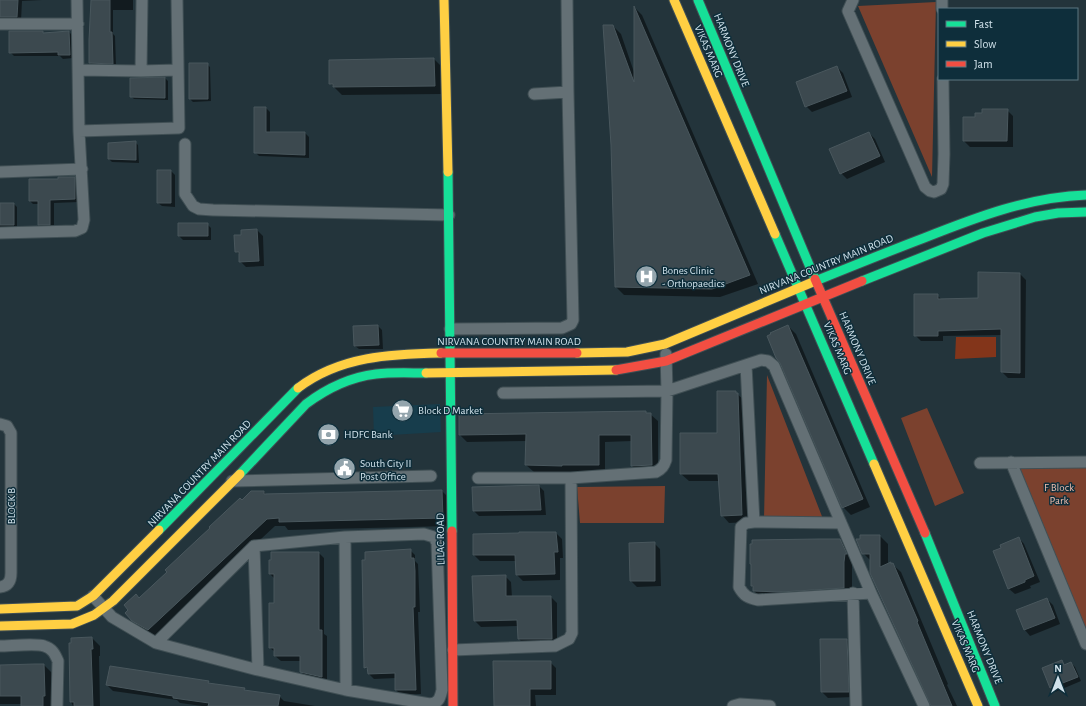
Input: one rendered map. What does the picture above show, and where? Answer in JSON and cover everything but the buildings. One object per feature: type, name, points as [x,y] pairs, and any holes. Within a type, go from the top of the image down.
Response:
[{"type":"street","points":[[0,233],[75,231],[82,228],[84,220],[77,0]]},
{"type":"street","points":[[141,71],[142,0]]},
{"type":"street","points":[[80,131],[179,128],[177,0]]},
{"type":"street","name":"LILAC ROAD","points":[[444,0],[449,215],[453,706]]},
{"type":"street","points":[[450,329],[562,328],[571,324],[573,320],[567,0]]},
{"type":"street","name":"VIKAS MARG","points":[[674,0],[726,95],[798,288],[978,706]]},
{"type":"street","name":"HARMONY DRIVE","points":[[698,0],[726,95],[817,281],[925,532],[995,706]]},
{"type":"street","points":[[853,0],[848,11],[925,186],[930,191],[934,192],[941,189],[943,184],[943,80]]},
{"type":"street","points":[[0,24],[78,24]]},
{"type":"street","points":[[79,70],[177,70]]},
{"type":"street","points":[[534,94],[568,92]]},
{"type":"street","points":[[185,144],[185,194],[193,206],[199,209],[449,215]]},
{"type":"street","points":[[0,172],[82,170]]},
{"type":"street","name":"NIRVANA COUNTRY MAIN ROAD","points":[[0,609],[77,606],[93,596],[246,443],[295,391],[308,381],[339,366],[374,357],[396,354],[610,353],[626,352],[665,344],[798,288],[933,234],[1001,209],[1046,197],[1086,195]]},
{"type":"street","points":[[0,626],[72,624],[83,622],[92,618],[104,609],[232,481],[306,404],[330,388],[376,374],[622,369],[666,361],[940,249],[1007,225],[1049,214],[1086,212]]},
{"type":"street","points":[[478,478],[571,478],[656,472],[661,470],[664,467],[666,460],[667,391],[665,344]]},
{"type":"street","points":[[502,393],[667,391],[761,360],[774,366],[871,592],[924,706]]},
{"type":"street","points":[[746,366],[754,522]]},
{"type":"street","name":"BLOCK B","points":[[0,424],[7,426],[11,433],[11,578],[6,585],[0,587]]},
{"type":"street","points":[[1011,462],[1086,644]]},
{"type":"street","points":[[980,463],[1086,462]]},
{"type":"street","points":[[232,481],[431,476]]},
{"type":"street","points":[[453,650],[555,646],[565,643],[569,639],[572,633],[571,478]]},
{"type":"street","points":[[841,523],[754,522],[746,523],[741,526],[739,587],[743,594],[748,598],[758,600],[871,592]]},
{"type":"street","points":[[93,596],[112,616],[156,643],[258,670],[346,690],[435,704],[438,701],[442,690],[437,543],[434,537],[424,534],[345,537],[254,546],[156,643]]},
{"type":"street","points":[[345,537],[346,690]]},
{"type":"street","points":[[254,546],[258,670]]},
{"type":"street","points":[[853,593],[856,706]]},
{"type":"street","points":[[0,646],[43,645],[51,649],[56,655],[58,662],[57,706]]},
{"type":"street","points":[[733,706],[740,704],[770,706]]},
{"type":"shaded area","points":[[956,337],[996,337],[996,357],[955,359]]},
{"type":"shaded area","name":"Block D Market","points":[[440,404],[441,432],[374,436],[373,407]]},
{"type":"green space","points":[[936,2],[932,177],[858,6]]},
{"type":"green space","points":[[767,375],[823,519],[764,519]]},
{"type":"green space","points":[[927,408],[964,493],[935,506],[901,418]]},
{"type":"green space","name":"F Block Park","points":[[1086,465],[1086,634],[1018,466]]},
{"type":"green space","points":[[665,486],[664,523],[580,523],[577,487]]},
{"type":"traffic: fast","points":[[698,0],[815,279]]},
{"type":"traffic: fast","points":[[448,172],[452,531]]},
{"type":"traffic: fast","points":[[813,282],[964,223],[1004,209],[1044,200],[1086,195]]},
{"type":"traffic: fast","points":[[862,281],[983,233],[1035,217],[1058,213],[1086,212]]},
{"type":"traffic: fast","points":[[775,234],[874,464]]},
{"type":"traffic: fast","points":[[240,474],[306,404],[322,393],[339,384],[376,374],[426,373]]},
{"type":"traffic: fast","points":[[159,530],[298,388]]},
{"type":"traffic: fast","points":[[925,533],[995,706]]},
{"type":"traffic: slow","points":[[444,0],[448,172]]},
{"type":"traffic: slow","points":[[674,0],[775,234]]},
{"type":"traffic: slow","points":[[577,353],[627,352],[665,344],[813,282]]},
{"type":"traffic: slow","points":[[298,388],[314,377],[349,363],[403,354],[441,353]]},
{"type":"traffic: slow","points":[[426,373],[616,370]]},
{"type":"traffic: slow","points":[[874,464],[978,706]]},
{"type":"traffic: slow","points":[[0,626],[72,624],[94,615],[113,601],[240,474]]},
{"type":"traffic: slow","points":[[0,609],[77,606],[93,596],[159,530]]},
{"type":"traffic: jam","points":[[815,279],[925,533]]},
{"type":"traffic: jam","points":[[616,370],[666,361],[862,281]]},
{"type":"traffic: jam","points":[[441,353],[577,353]]},
{"type":"traffic: jam","points":[[452,531],[453,706]]},
{"type":"place","name":"Bones Clinic - Orthopaedics","points":[[647,276]]},
{"type":"place","name":"Block D Market","points":[[403,410]]},
{"type":"place","name":"HDFC Bank","points":[[329,434]]},
{"type":"place","name":"South City II Post Office","points":[[344,469]]}]
